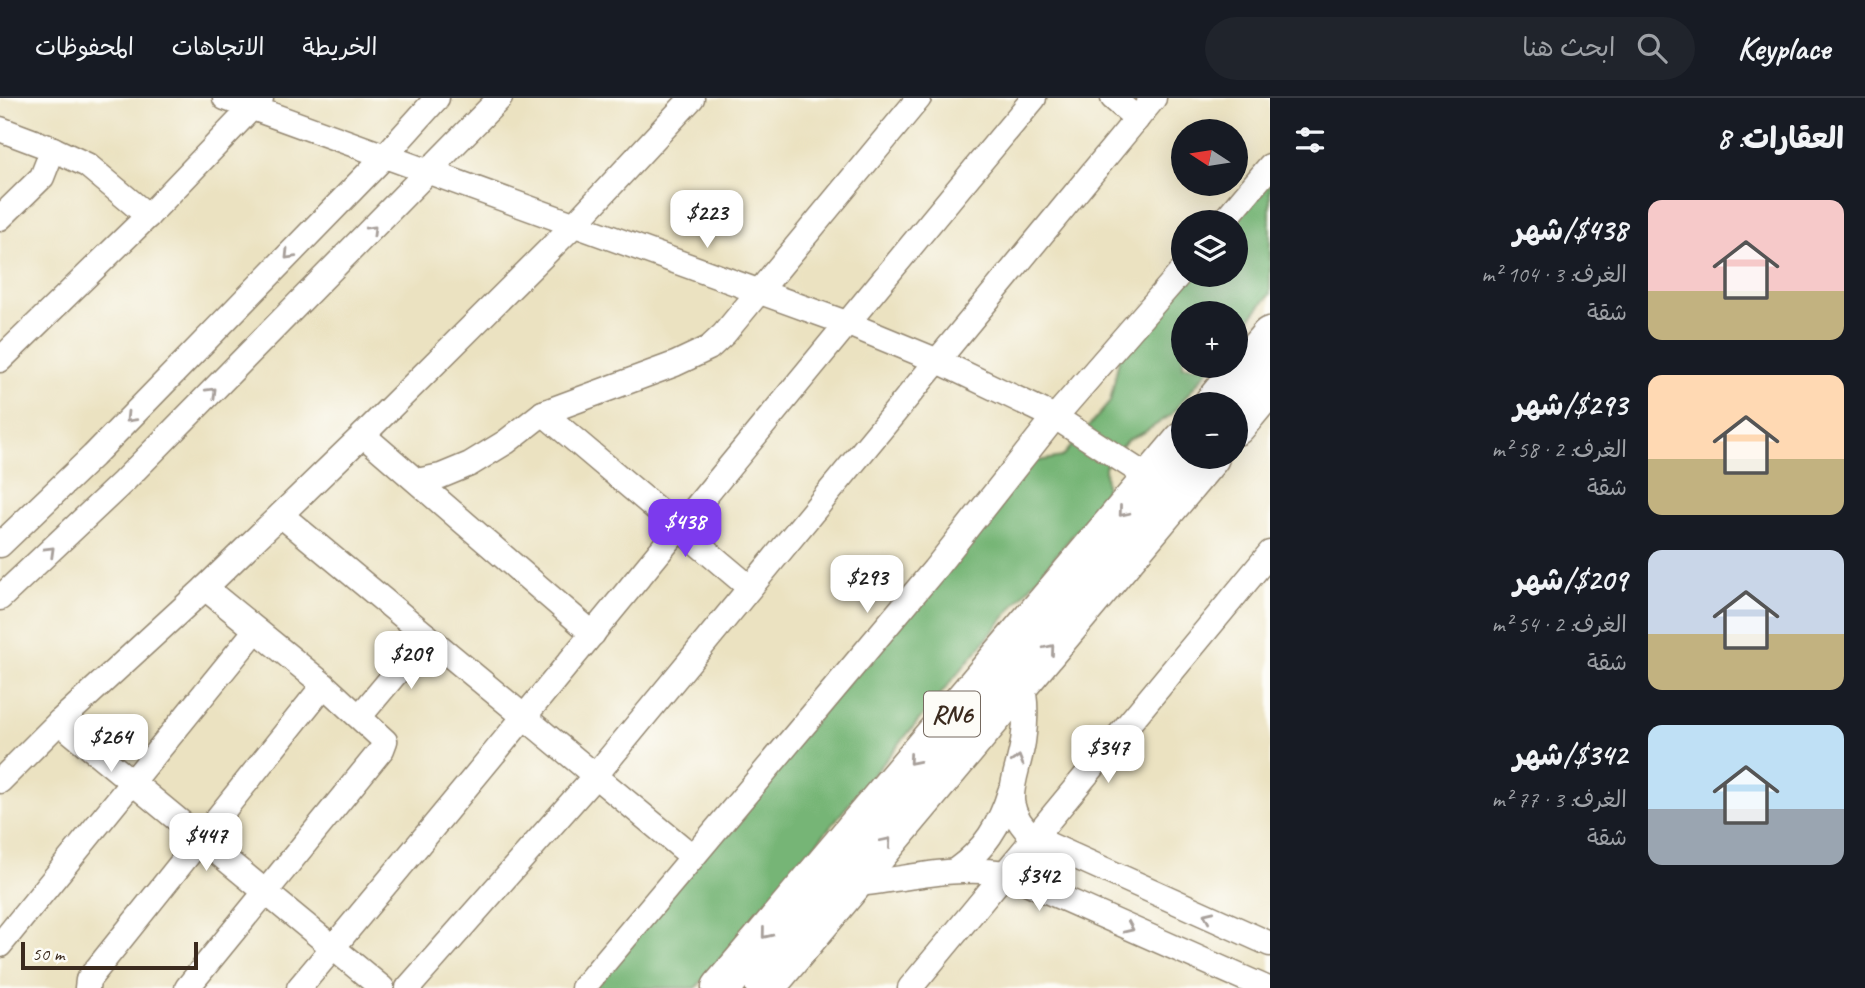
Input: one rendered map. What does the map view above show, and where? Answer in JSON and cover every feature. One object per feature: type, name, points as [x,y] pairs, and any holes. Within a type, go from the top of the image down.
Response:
[{"type":"highway","points":[[1223,392],[1270,336]]},
{"type":"highway","points":[[1248,412],[1270,385]]},
{"type":"highway","name":"RN6","points":[[721,988],[1171,455]]},
{"type":"highway","name":"RN6","points":[[765,988],[1200,469]]},
{"type":"street","points":[[225,98],[256,103],[384,157],[846,323],[939,361],[1055,417],[1151,479]]},
{"type":"street","points":[[0,544],[93,456],[384,157],[436,98]]},
{"type":"street","points":[[0,598],[123,482],[500,98]]},
{"type":"street","points":[[0,781],[363,435],[573,226],[692,98]]},
{"type":"street","points":[[417,481],[441,476],[470,464],[506,442],[543,413],[676,364],[709,348],[724,334],[919,98]]},
{"type":"street","points":[[299,988],[1034,98]]},
{"type":"street","points":[[1113,98],[1137,119]]},
{"type":"street","points":[[408,988],[595,776],[1154,98]]},
{"type":"street","points":[[0,360],[148,216],[256,103]]},
{"type":"street","points":[[0,129],[87,165],[148,216]]},
{"type":"street","points":[[0,218],[42,177],[53,149]]},
{"type":"street","points":[[1233,210],[1270,166]]},
{"type":"street","points":[[583,988],[934,570],[1055,417],[1171,284]]},
{"type":"street","points":[[543,413],[749,587]]},
{"type":"street","points":[[363,435],[593,634]]},
{"type":"street","points":[[281,515],[693,857]]},
{"type":"street","points":[[910,988],[1270,553]]},
{"type":"street","points":[[187,988],[382,749],[385,741],[324,685],[205,588]]},
{"type":"street","points":[[0,945],[256,630]]},
{"type":"street","points":[[360,716],[427,636]]},
{"type":"street","points":[[956,870],[976,854],[998,826],[1023,744],[1026,713],[1022,682],[1010,646]]},
{"type":"street","points":[[87,988],[88,980],[324,685]]},
{"type":"street","points":[[59,723],[382,988]]},
{"type":"street","points":[[1010,792],[1013,810],[1021,826],[1034,838],[1270,944]]},
{"type":"street","points":[[804,887],[851,885],[937,871],[983,870],[1006,873],[1266,988]]},
{"type":"green space","points":[[1270,178],[1270,294],[1248,321],[1248,301],[1171,301],[1171,378],[1201,378],[1190,392],[1171,392],[1171,415],[1127,440],[1105,467],[1106,489],[1098,505],[696,988],[592,988],[1032,462],[1062,457],[1110,402],[1119,359],[1179,287],[1248,287],[1248,210],[1245,210]]}]
